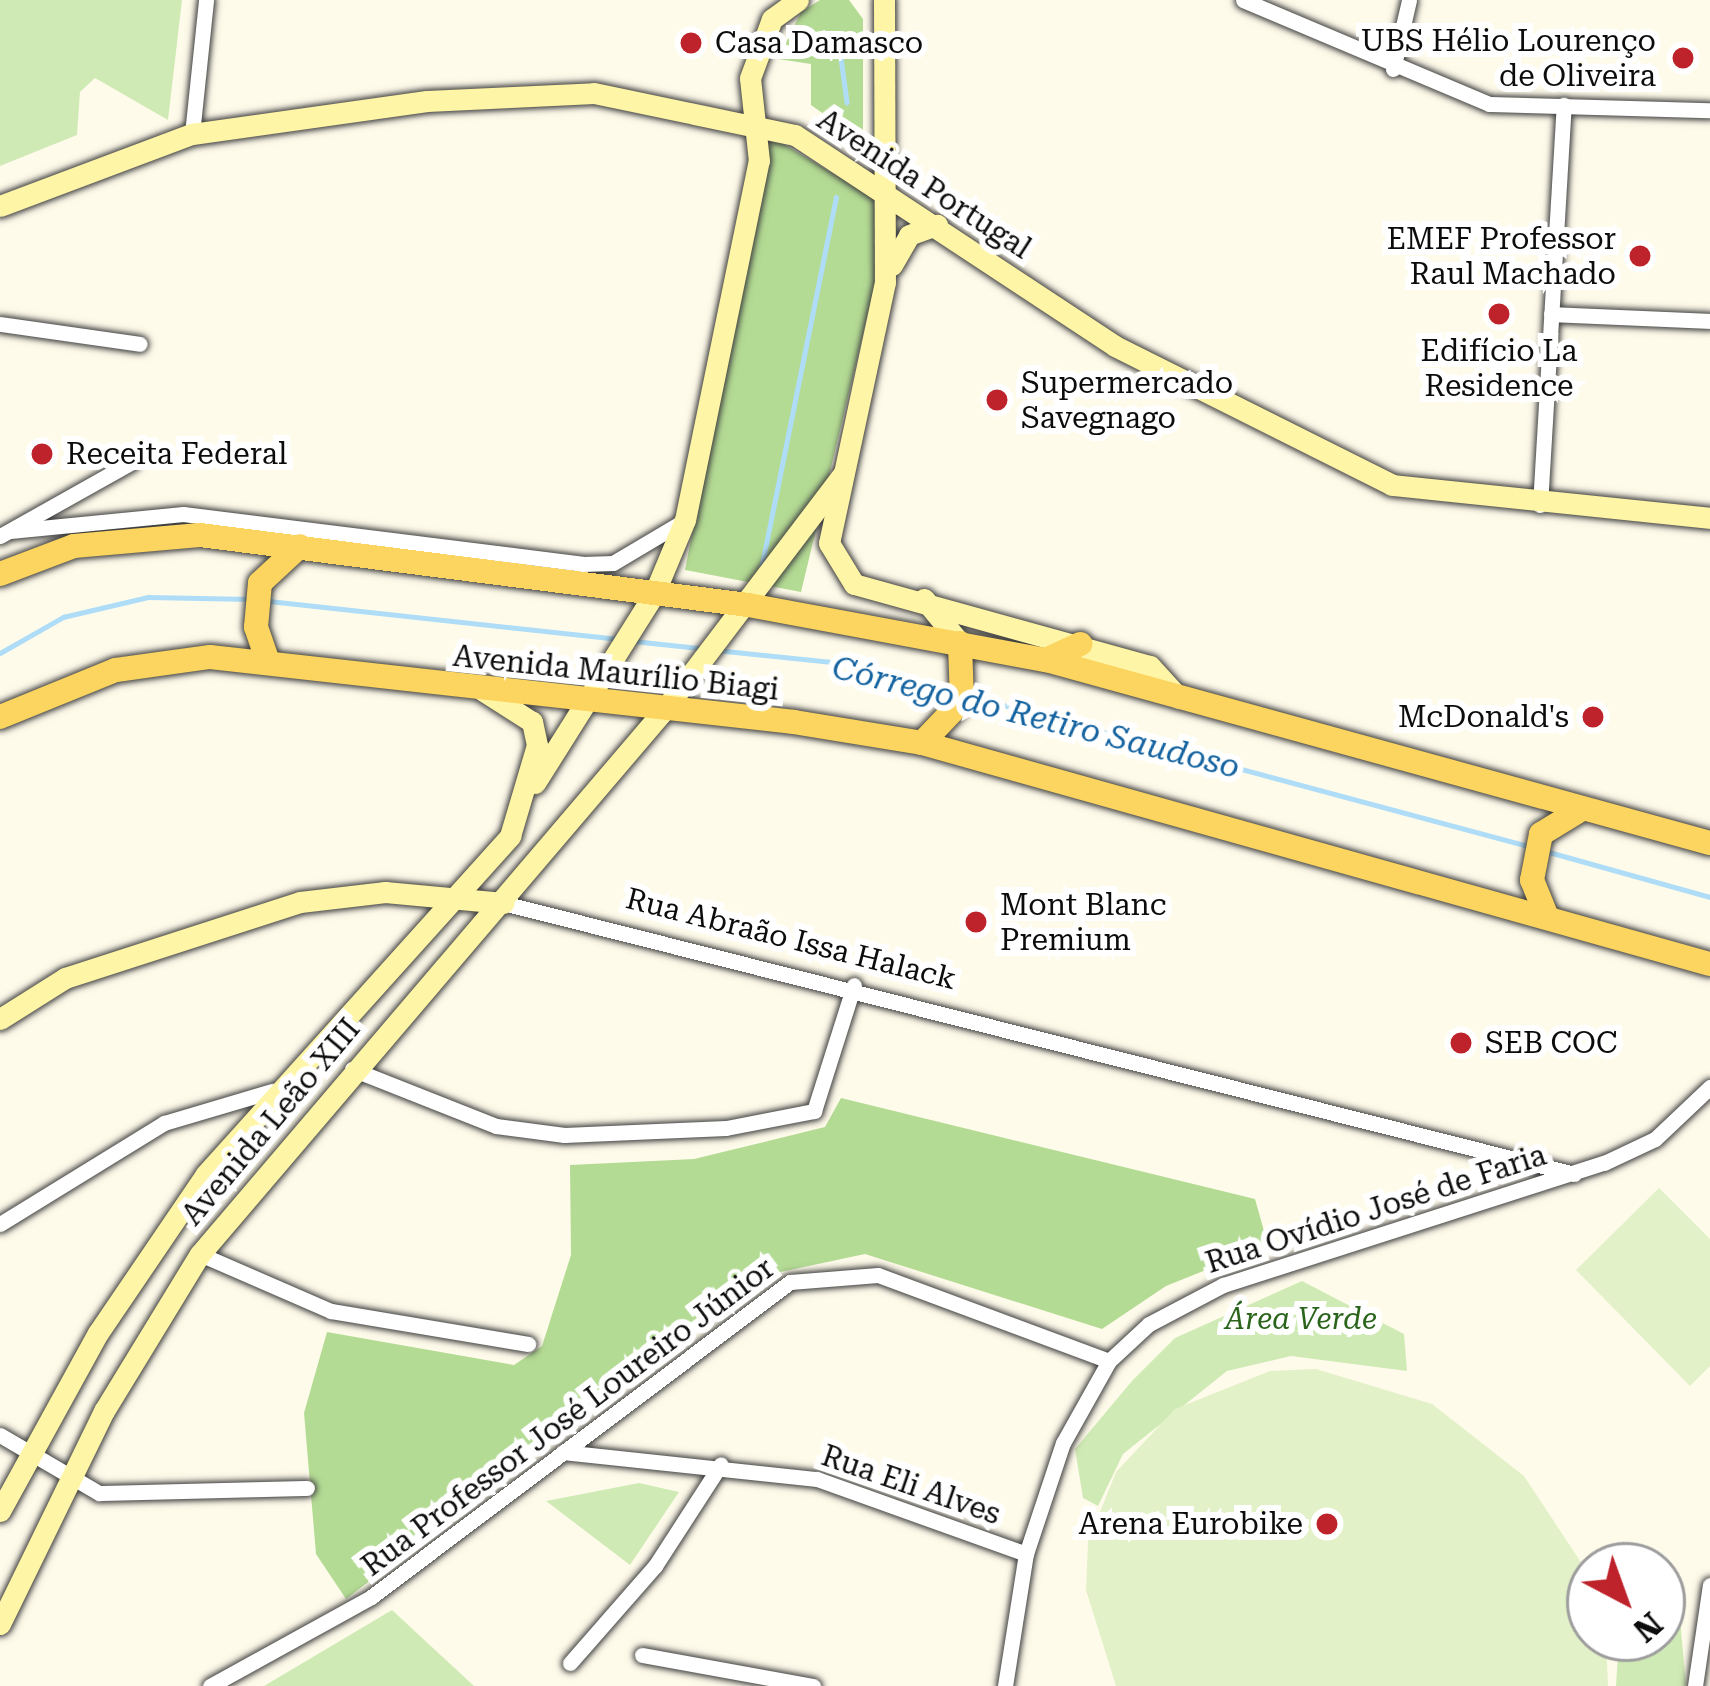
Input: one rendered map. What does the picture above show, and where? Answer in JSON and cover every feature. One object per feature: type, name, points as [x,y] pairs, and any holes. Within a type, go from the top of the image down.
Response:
[{"type":"main road","points":[[532,789],[582,702],[654,594],[685,520],[760,124],[750,77],[772,19],[798,0]]},
{"type":"main road","points":[[866,0],[884,11],[885,282],[829,543],[844,576],[1150,665],[1178,698]]},
{"type":"main road","name":"Avenida Portugal","points":[[0,206],[192,134],[543,89],[760,124],[886,190],[1115,346],[1392,485],[1540,508],[1710,518]]},
{"type":"main road","points":[[885,282],[909,235],[937,225]]},
{"type":"main road","name":"Avenida Leão XIII","points":[[0,1624],[70,1476],[200,1254],[351,1068],[502,903],[664,710],[843,473]]},
{"type":"main road","points":[[0,574],[127,538],[300,546],[748,604],[1046,660],[1710,843]]},
{"type":"main road","points":[[267,659],[256,627],[260,583],[300,546]]},
{"type":"main road","points":[[455,566],[491,553]]},
{"type":"main road","points":[[922,743],[953,719],[965,681],[960,643],[924,599]]},
{"type":"main road","points":[[1046,660],[1081,644]]},
{"type":"main road","name":"Avenida Maurílio Biagi","points":[[0,717],[116,670],[267,659],[922,743],[1710,964]]},
{"type":"main road","name":"Avenida Leão XIII","points":[[0,1511],[28,1449],[150,1250],[272,1091],[510,836],[532,789],[532,722],[482,690]]},
{"type":"main road","points":[[1547,917],[1532,880],[1541,834],[1582,809]]},
{"type":"main road","name":"Rua Abraão Issa Halack","points":[[0,1019],[64,978],[198,928],[300,902],[456,896],[502,903]]},
{"type":"street","points":[[192,134],[206,0]]},
{"type":"street","points":[[1243,0],[1393,69],[1489,104],[1710,110]]},
{"type":"street","points":[[1393,69],[1409,0]]},
{"type":"street","points":[[1540,508],[1564,105]]},
{"type":"street","points":[[1551,314],[1710,321]]},
{"type":"street","points":[[0,324],[140,344]]},
{"type":"street","points":[[5,534],[132,462]]},
{"type":"street","points":[[5,534],[183,514],[587,563],[654,594]]},
{"type":"street","points":[[587,563],[642,550],[685,520]]},
{"type":"street","name":"Rua Abraão Issa Halack","points":[[502,903],[854,985],[1574,1174]]},
{"type":"street","points":[[351,1068],[437,1110],[564,1135],[655,1136],[814,1112],[854,985]]},
{"type":"street","name":"Rua Ovídio José de Faria","points":[[1005,1686],[1026,1554],[1063,1443],[1108,1361],[1223,1285],[1574,1174],[1655,1139],[1710,1088]]},
{"type":"street","points":[[0,1224],[164,1123],[272,1091]]},
{"type":"street","points":[[200,1254],[331,1311],[528,1344]]},
{"type":"street","name":"Rua Professor José Loureiro Júnior","points":[[210,1686],[371,1597],[790,1282],[822,1273],[878,1275],[1108,1361]]},
{"type":"street","points":[[0,1435],[70,1476],[125,1497],[308,1488]]},
{"type":"street","name":"Rua Eli Alves","points":[[562,1452],[721,1464],[817,1479],[1026,1554]]},
{"type":"street","points":[[570,1663],[656,1566],[721,1464]]},
{"type":"street","points":[[1695,1686],[1707,1591]]},
{"type":"street","points":[[642,1655],[813,1686]]},
{"type":"green space","points":[[0,0],[182,0],[168,120],[95,78],[80,92],[77,135],[0,166]]},
{"type":"green space","points":[[820,0],[849,0],[863,19],[863,142],[811,105],[811,64],[778,59],[801,12]]},
{"type":"green space","points":[[770,136],[876,199],[878,272],[801,592],[685,570]]},
{"type":"green space","points":[[841,1098],[1255,1199],[1268,1245],[1166,1286],[1102,1329],[865,1254],[771,1274],[346,1599],[316,1554],[304,1413],[327,1332],[514,1365],[542,1346],[571,1255],[570,1165],[694,1159],[825,1127]]},
{"type":"green space","points":[[1659,1188],[1710,1239],[1710,1366],[1690,1386],[1576,1270]]},
{"type":"green space","name":"Área Verde","points":[[1302,1281],[1404,1334],[1407,1371],[1291,1356],[1227,1371],[1123,1454],[1098,1506],[1083,1498],[1075,1449],[1175,1338]]},
{"type":"green space","name":"Arena Eurobike","points":[[1316,1369],[1432,1404],[1524,1476],[1568,1542],[1566,1662],[1607,1662],[1608,1686],[1116,1686],[1086,1590],[1088,1542],[1116,1472],[1175,1409],[1270,1371]]},
{"type":"green space","points":[[639,1483],[679,1492],[630,1565],[546,1501]]},
{"type":"green space","points":[[392,1610],[474,1686],[264,1686]]},
{"type":"green space","points":[[1618,1662],[1684,1662],[1686,1686],[1616,1686]]},
{"type":"waterway","points":[[838,36],[847,102]]},
{"type":"waterway","points":[[761,569],[836,198]]},
{"type":"waterway","name":"Córrego do Retiro Saudoso","points":[[0,653],[63,617],[148,597],[252,599]]},
{"type":"waterway","name":"Córrego do Retiro Saudoso","points":[[269,601],[616,639]]},
{"type":"waterway","name":"Córrego do Retiro Saudoso","points":[[633,641],[699,648]]},
{"type":"waterway","name":"Córrego do Retiro Saudoso","points":[[716,650],[851,664],[953,692]]},
{"type":"waterway","name":"Córrego do Retiro Saudoso","points":[[970,696],[1532,847]]},
{"type":"waterway","name":"Córrego do Retiro Saudoso","points":[[1549,852],[1710,897]]},
{"type":"place","name":"Casa Damasco","points":[[691,43]]},
{"type":"place","name":"UBS Hélio Lourenço de Oliveira","points":[[1683,58]]},
{"type":"place","name":"EMEF Professor Raul Machado","points":[[1640,256]]},
{"type":"place","name":"Edifício La Residence","points":[[1499,314]]},
{"type":"place","name":"Supermercado Savegnago","points":[[997,400]]},
{"type":"place","name":"Receita Federal","points":[[42,454]]},
{"type":"place","name":"McDonald's","points":[[1593,717]]},
{"type":"place","name":"Mont Blanc Premium","points":[[976,922]]},
{"type":"place","name":"SEB COC","points":[[1461,1043]]},
{"type":"place","name":"Arena Eurobike","points":[[1327,1524]]}]
